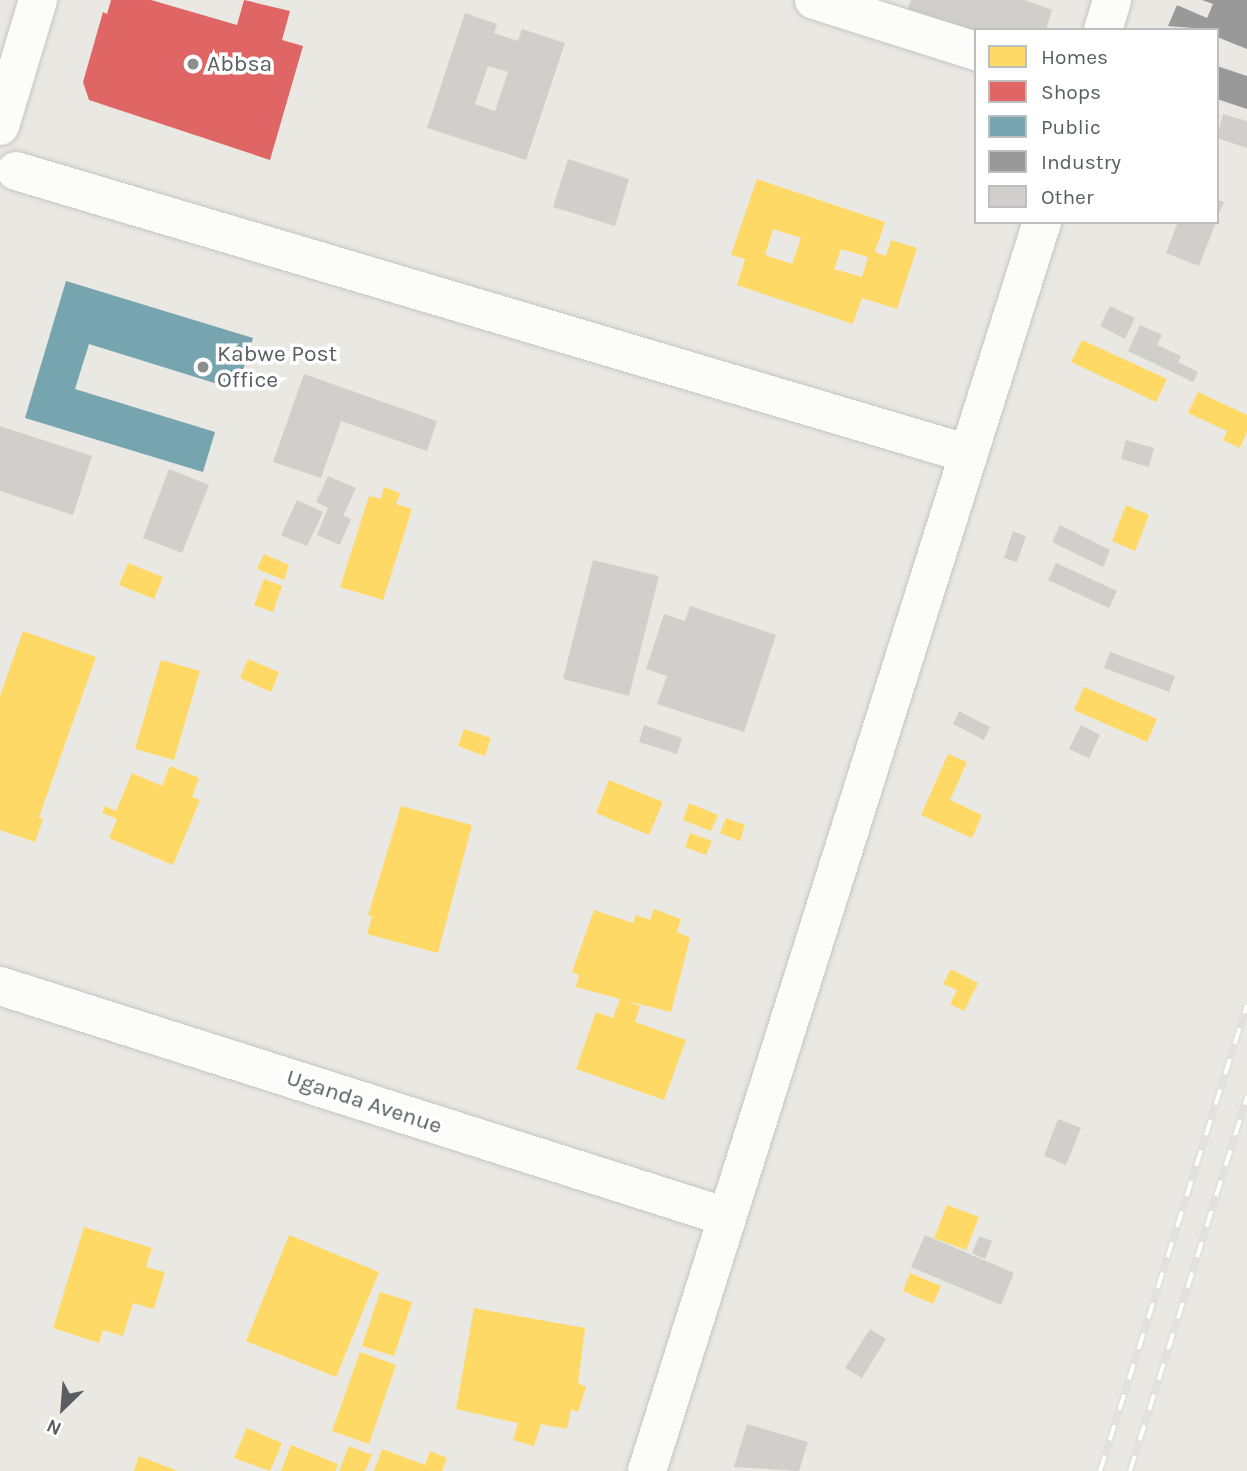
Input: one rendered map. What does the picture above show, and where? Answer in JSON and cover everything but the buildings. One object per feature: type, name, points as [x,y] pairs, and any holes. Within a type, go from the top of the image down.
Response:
[{"type":"street","points":[[0,126],[38,0]]},
{"type":"street","points":[[814,0],[974,50]]},
{"type":"street","points":[[1104,28],[1112,0]]},
{"type":"street","points":[[0,132],[17,147],[8,178],[969,454]]},
{"type":"street","points":[[647,1471],[1041,224]]},
{"type":"street","name":"Uganda Avenue","points":[[0,986],[727,1217]]},
{"type":"railway","points":[[1100,1471],[1247,1006]]},
{"type":"railway","points":[[1130,1471],[1247,1097]]},
{"type":"place","name":"Abbsa","points":[[193,64]]},
{"type":"place","name":"Kabwe Post Office","points":[[203,367]]}]
